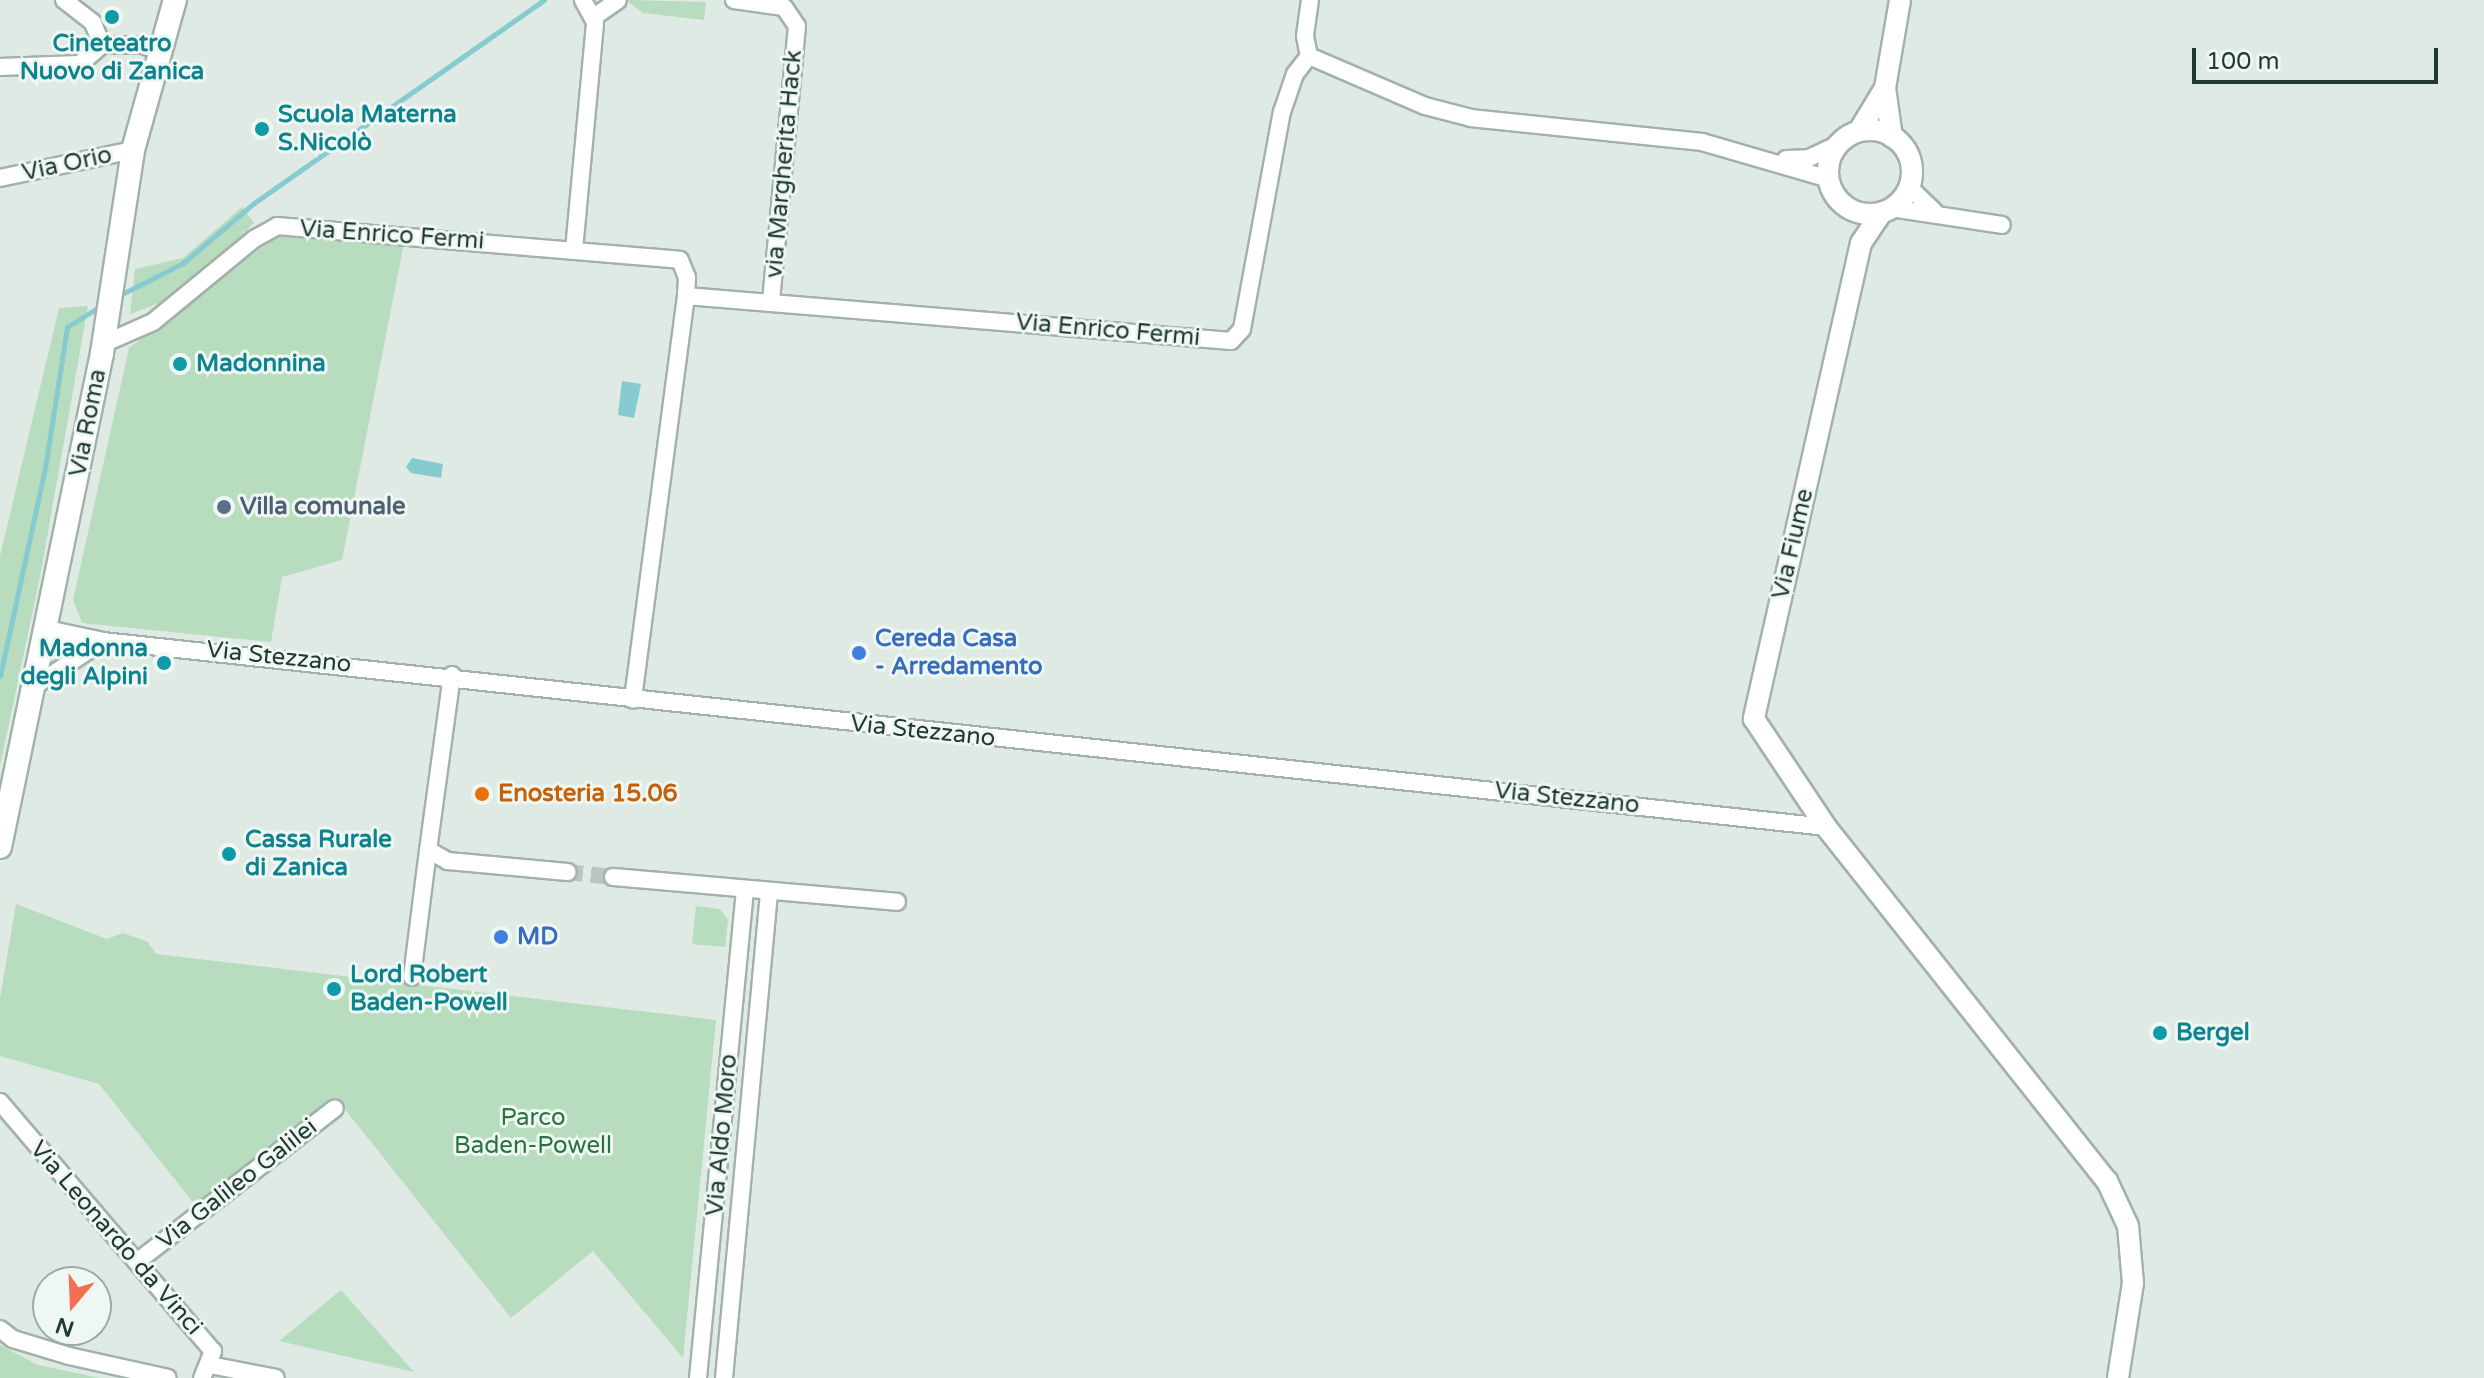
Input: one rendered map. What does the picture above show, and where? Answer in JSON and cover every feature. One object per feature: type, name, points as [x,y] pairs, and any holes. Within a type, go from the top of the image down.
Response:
[{"type":"main road","name":"Via Roma","points":[[0,847],[36,685],[103,344],[133,150],[175,0]]},
{"type":"street","points":[[64,0],[93,23],[102,45]]},
{"type":"street","points":[[574,250],[594,17],[583,0]]},
{"type":"street","points":[[594,17],[618,0]]},
{"type":"street","name":"via Margherita Hack","points":[[734,0],[784,7],[797,26]]},
{"type":"street","name":"via Margherita Hack","points":[[771,302],[797,26],[796,0]]},
{"type":"street","points":[[1310,0],[1305,36],[1309,56],[1365,84],[1471,118],[1702,142],[1776,160],[1829,179],[1848,207],[1861,243]]},
{"type":"street","points":[[1886,210],[1909,187],[1909,159],[1892,137],[1885,88],[1900,0]]},
{"type":"street","points":[[0,67],[80,64],[102,45],[142,45],[160,51]]},
{"type":"street","name":"Via Enrico Fermi","points":[[686,296],[1236,339],[1242,329],[1282,112],[1290,84],[1309,56]]},
{"type":"street","points":[[1776,160],[1809,158],[1859,131],[1885,88]]},
{"type":"street","points":[[1859,131],[1892,137]]},
{"type":"street","points":[[1829,179],[1830,160],[1839,144]]},
{"type":"street","name":"Via Orio","points":[[0,178],[133,150]]},
{"type":"street","points":[[1909,187],[1934,211]]},
{"type":"street","points":[[1848,207],[1934,211],[2002,225]]},
{"type":"street","name":"Via Fiume","points":[[1826,827],[1754,719],[1861,243],[1886,210]]},
{"type":"street","name":"Via Enrico Fermi","points":[[103,344],[153,322],[254,239],[277,226],[680,260],[687,277],[686,296],[633,700]]},
{"type":"street","name":"Via Stezzano","points":[[47,629],[103,641],[452,675],[633,700],[1826,827]]},
{"type":"street","points":[[36,685],[103,641]]},
{"type":"street","points":[[412,977],[452,675]]},
{"type":"street","points":[[1826,827],[2107,1181],[2128,1226],[2133,1283],[2118,1378]]},
{"type":"street","points":[[428,850],[448,861],[567,872]]},
{"type":"street","points":[[613,877],[745,892],[897,902]]},
{"type":"street","name":"Via Aldo Moro","points":[[698,1378],[745,892]]},
{"type":"street","name":"Via Aldo Moro","points":[[724,1378],[769,894]]},
{"type":"street","name":"Via Leonardo da Vinci","points":[[0,1102],[213,1351],[206,1372]]},
{"type":"street","name":"Via Galileo Galilei","points":[[138,1261],[335,1108]]},
{"type":"street","points":[[0,1329],[13,1339],[55,1352],[168,1378]]},
{"type":"street","points":[[206,1372],[274,1378]]},
{"type":"green space","points":[[626,0],[706,2],[704,20],[643,13]]},
{"type":"green space","points":[[242,207],[254,223],[200,275],[162,302],[130,314],[135,269],[183,258]]},
{"type":"green space","points":[[278,235],[404,243],[342,560],[282,577],[271,642],[82,623],[73,600],[129,348]]},
{"type":"green space","points":[[88,306],[40,577],[0,766],[0,556],[59,308]]},
{"type":"green space","name":"Parco Baden-Powell","points":[[16,904],[107,939],[123,933],[148,942],[156,954],[716,1020],[683,1358],[593,1251],[511,1318],[336,1098],[196,1206],[99,1084],[0,1056],[0,998]]},
{"type":"green space","points":[[696,906],[720,909],[728,920],[725,947],[692,944]]},
{"type":"green space","points":[[341,1290],[414,1372],[279,1341]]},
{"type":"green space","points":[[0,1345],[38,1365],[100,1378],[0,1378]]},
{"type":"water","points":[[622,381],[641,384],[634,418],[618,415]]},
{"type":"water","points":[[412,458],[443,464],[441,478],[411,473],[406,467]]},
{"type":"waterway","points":[[120,295],[183,263],[254,203],[544,0]]},
{"type":"waterway","points":[[0,676],[45,468],[67,327],[101,306]]},
{"type":"tunnel","points":[[567,872],[613,877]]},
{"type":"place","name":"Cineteatro Nuovo di Zanica","points":[[112,17]]},
{"type":"place","name":"Scuola Materna S.Nicolò","points":[[262,129]]},
{"type":"place","name":"Madonnina","points":[[180,364]]},
{"type":"place","name":"Villa comunale","points":[[224,507]]},
{"type":"place","name":"Cereda Casa - Arredamento","points":[[859,653]]},
{"type":"place","name":"Madonna degli Alpini","points":[[164,663]]},
{"type":"place","name":"Enosteria 15.06","points":[[482,794]]},
{"type":"place","name":"Cassa Rurale di Zanica","points":[[229,854]]},
{"type":"place","name":"MD","points":[[501,937]]},
{"type":"place","name":"Lord Robert Baden-Powell","points":[[334,989]]},
{"type":"place","name":"Bergel","points":[[2160,1033]]}]
